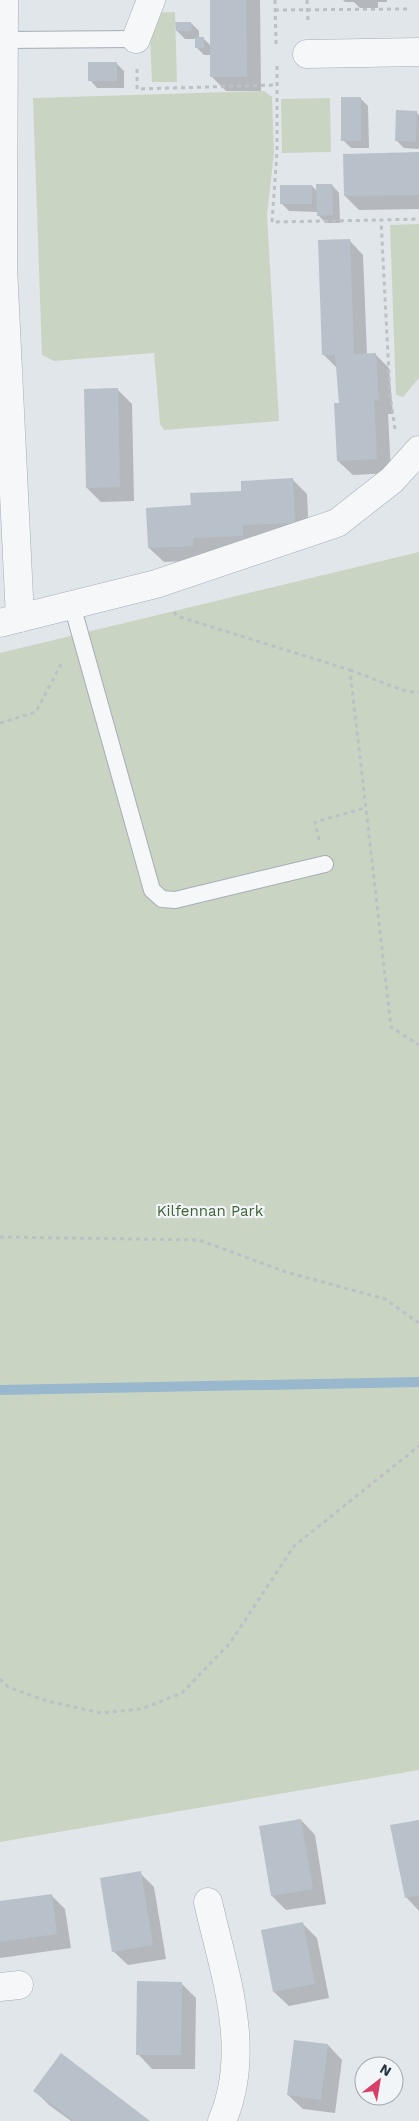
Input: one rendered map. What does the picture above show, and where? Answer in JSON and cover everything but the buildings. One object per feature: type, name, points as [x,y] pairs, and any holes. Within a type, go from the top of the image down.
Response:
[{"type":"street","points":[[4,0],[1,267],[10,621],[156,584],[337,523],[392,480],[410,460]]},
{"type":"street","points":[[136,39],[151,0]]},
{"type":"street","points":[[307,54],[419,52]]},
{"type":"street","points":[[208,1902],[235,2015],[236,2067],[228,2107],[222,2121]]},
{"type":"lane","points":[[4,40],[136,39]]},
{"type":"lane","points":[[72,605],[152,890],[162,899],[175,900],[325,864]]},
{"type":"path","points":[[275,0],[276,48]]},
{"type":"path","points":[[275,10],[407,9]]},
{"type":"path","points":[[136,39],[137,89],[277,86]]},
{"type":"path","points":[[276,57],[278,152],[272,222],[419,219]]},
{"type":"path","points":[[381,220],[390,395],[410,460]]},
{"type":"path","points":[[156,584],[176,616],[350,670],[402,690],[419,693]]},
{"type":"path","points":[[0,723],[36,712],[67,653],[84,647]]},
{"type":"path","points":[[350,670],[391,1027],[419,1046]]},
{"type":"path","points":[[325,864],[315,822],[365,808]]},
{"type":"path","points":[[0,1237],[199,1240],[286,1272],[385,1299],[419,1323]]},
{"type":"path","points":[[0,1679],[8,1687],[47,1701],[102,1713],[142,1709],[182,1693],[230,1643],[294,1546],[419,1446]]},
{"type":"green space","points":[[175,12],[177,82],[152,82],[149,13]]},
{"type":"green space","points":[[264,91],[272,97],[274,153],[267,215],[279,421],[164,430],[160,424],[154,353],[54,361],[42,355],[33,98]]},
{"type":"green space","points":[[330,98],[331,152],[282,153],[281,99]]},
{"type":"green space","points":[[419,224],[419,378],[403,397],[396,395],[390,225]]},
{"type":"green space","name":"Kilfennan Park","points":[[419,552],[419,1770],[0,1842],[0,653]]},
{"type":"waterway","points":[[0,1390],[419,1382]]}]
